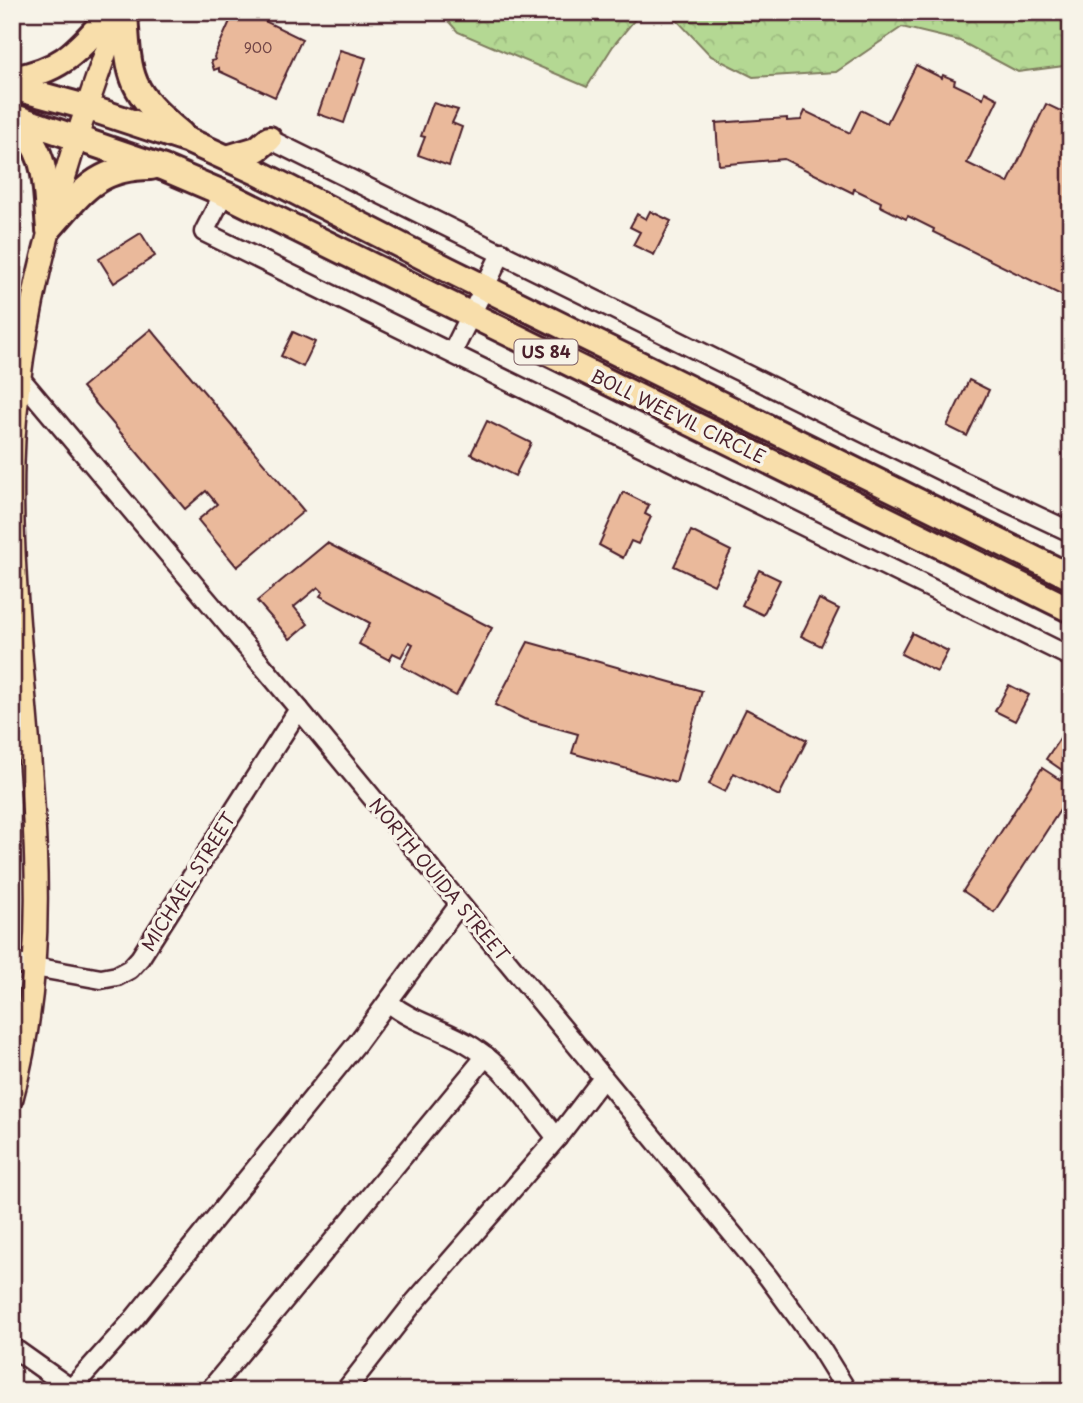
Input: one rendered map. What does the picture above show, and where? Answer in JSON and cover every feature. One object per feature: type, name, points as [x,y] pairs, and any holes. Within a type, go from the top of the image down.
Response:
[{"type":"highway","points":[[12,79],[47,71],[66,61],[113,12]]},
{"type":"highway","points":[[123,12],[131,78],[154,111],[189,141]]},
{"type":"highway","name":"BOLL WEEVIL CIRCLE","points":[[12,87],[86,107],[189,141],[227,158],[1071,578]]},
{"type":"highway","name":"BOLL WEEVIL CIRCLE","points":[[12,116],[164,167],[224,193],[1071,610]]},
{"type":"highway","points":[[12,122],[29,137],[41,155],[49,229]]},
{"type":"highway","points":[[227,158],[257,149],[269,139]]},
{"type":"highway","points":[[269,139],[266,167],[270,179]]},
{"type":"highway","points":[[49,229],[83,191],[103,176],[134,167],[164,167]]},
{"type":"main road","points":[[12,1098],[26,1026],[23,965],[36,910],[33,820],[15,592],[13,464],[20,378],[49,229],[76,136],[123,12]]},
{"type":"street","points":[[269,139],[947,474],[1071,532]]},
{"type":"street","points":[[224,193],[204,232],[1071,657]]},
{"type":"street","points":[[452,353],[502,252]]},
{"type":"street","name":"NORTH OUIDA STREET","points":[[20,378],[299,709],[768,1277],[821,1349],[847,1391]]},
{"type":"street","name":"MICHAEL STREET","points":[[23,965],[101,978],[117,976],[130,969],[141,957],[299,709]]},
{"type":"street","points":[[12,1347],[72,1390],[132,1321],[358,1042],[460,905]]},
{"type":"street","points":[[388,1002],[410,1018],[465,1041],[486,1056],[557,1138]]},
{"type":"street","points":[[209,1391],[486,1056]]},
{"type":"street","points":[[345,1391],[412,1305],[557,1138],[603,1078]]},
{"type":"green space","points":[[440,12],[641,12],[613,46],[587,87],[458,32]]},
{"type":"green space","points":[[661,12],[1071,12],[1071,65],[1018,72],[960,41],[902,27],[836,72],[753,77],[711,56],[675,18]]},
{"type":"building","points":[[234,12],[246,12],[302,39],[275,97],[219,71],[219,68],[214,70],[211,61],[215,60]]},
{"type":"building","points":[[340,50],[366,58],[344,123],[318,114]]},
{"type":"building","points":[[916,65],[942,78],[943,75],[955,80],[954,84],[983,98],[985,92],[998,99],[967,163],[1008,183],[1046,104],[1069,115],[1071,111],[1071,300],[933,232],[934,229],[908,216],[906,219],[880,206],[881,202],[854,189],[853,193],[784,159],[719,165],[716,123],[787,118],[787,121],[801,120],[805,111],[850,133],[861,110],[887,123]]},
{"type":"building","points":[[433,103],[458,110],[452,123],[462,127],[449,166],[418,155],[425,137],[421,136]]},
{"type":"building","points":[[650,211],[671,221],[654,255],[633,245],[640,232],[630,227],[637,214],[646,219]]},
{"type":"building","points":[[141,233],[155,256],[114,283],[99,259]]},
{"type":"building","points":[[151,329],[304,511],[237,567],[198,520],[217,504],[206,491],[185,509],[82,387]]},
{"type":"building","points":[[293,332],[315,342],[303,367],[281,356]]},
{"type":"building","points":[[969,380],[989,390],[967,436],[947,426]]},
{"type":"building","points":[[487,421],[531,443],[515,476],[471,454]]},
{"type":"building","points":[[623,492],[649,505],[645,514],[651,517],[638,544],[631,541],[623,558],[599,545]]},
{"type":"building","points":[[691,531],[731,551],[714,585],[674,566]]},
{"type":"building","points":[[327,543],[492,628],[456,696],[402,666],[413,644],[409,642],[401,657],[393,653],[389,660],[359,644],[370,623],[320,596],[323,592],[318,587],[294,607],[308,624],[290,639],[257,601]]},
{"type":"building","points":[[759,570],[780,580],[763,615],[742,605]]},
{"type":"building","points":[[819,599],[839,609],[821,646],[801,636]]},
{"type":"building","points":[[912,633],[948,651],[937,672],[901,654]]},
{"type":"building","points":[[528,642],[702,691],[676,783],[572,753],[578,734],[524,719],[495,705]]},
{"type":"building","points":[[1009,685],[1029,695],[1015,721],[995,711]]},
{"type":"building","points":[[746,709],[807,740],[779,796],[734,773],[725,792],[709,784]]},
{"type":"building","points":[[1066,729],[1071,732],[1071,756],[1062,770],[1046,759]]},
{"type":"building","points":[[1042,768],[1071,787],[1071,793],[994,912],[963,891]]}]
